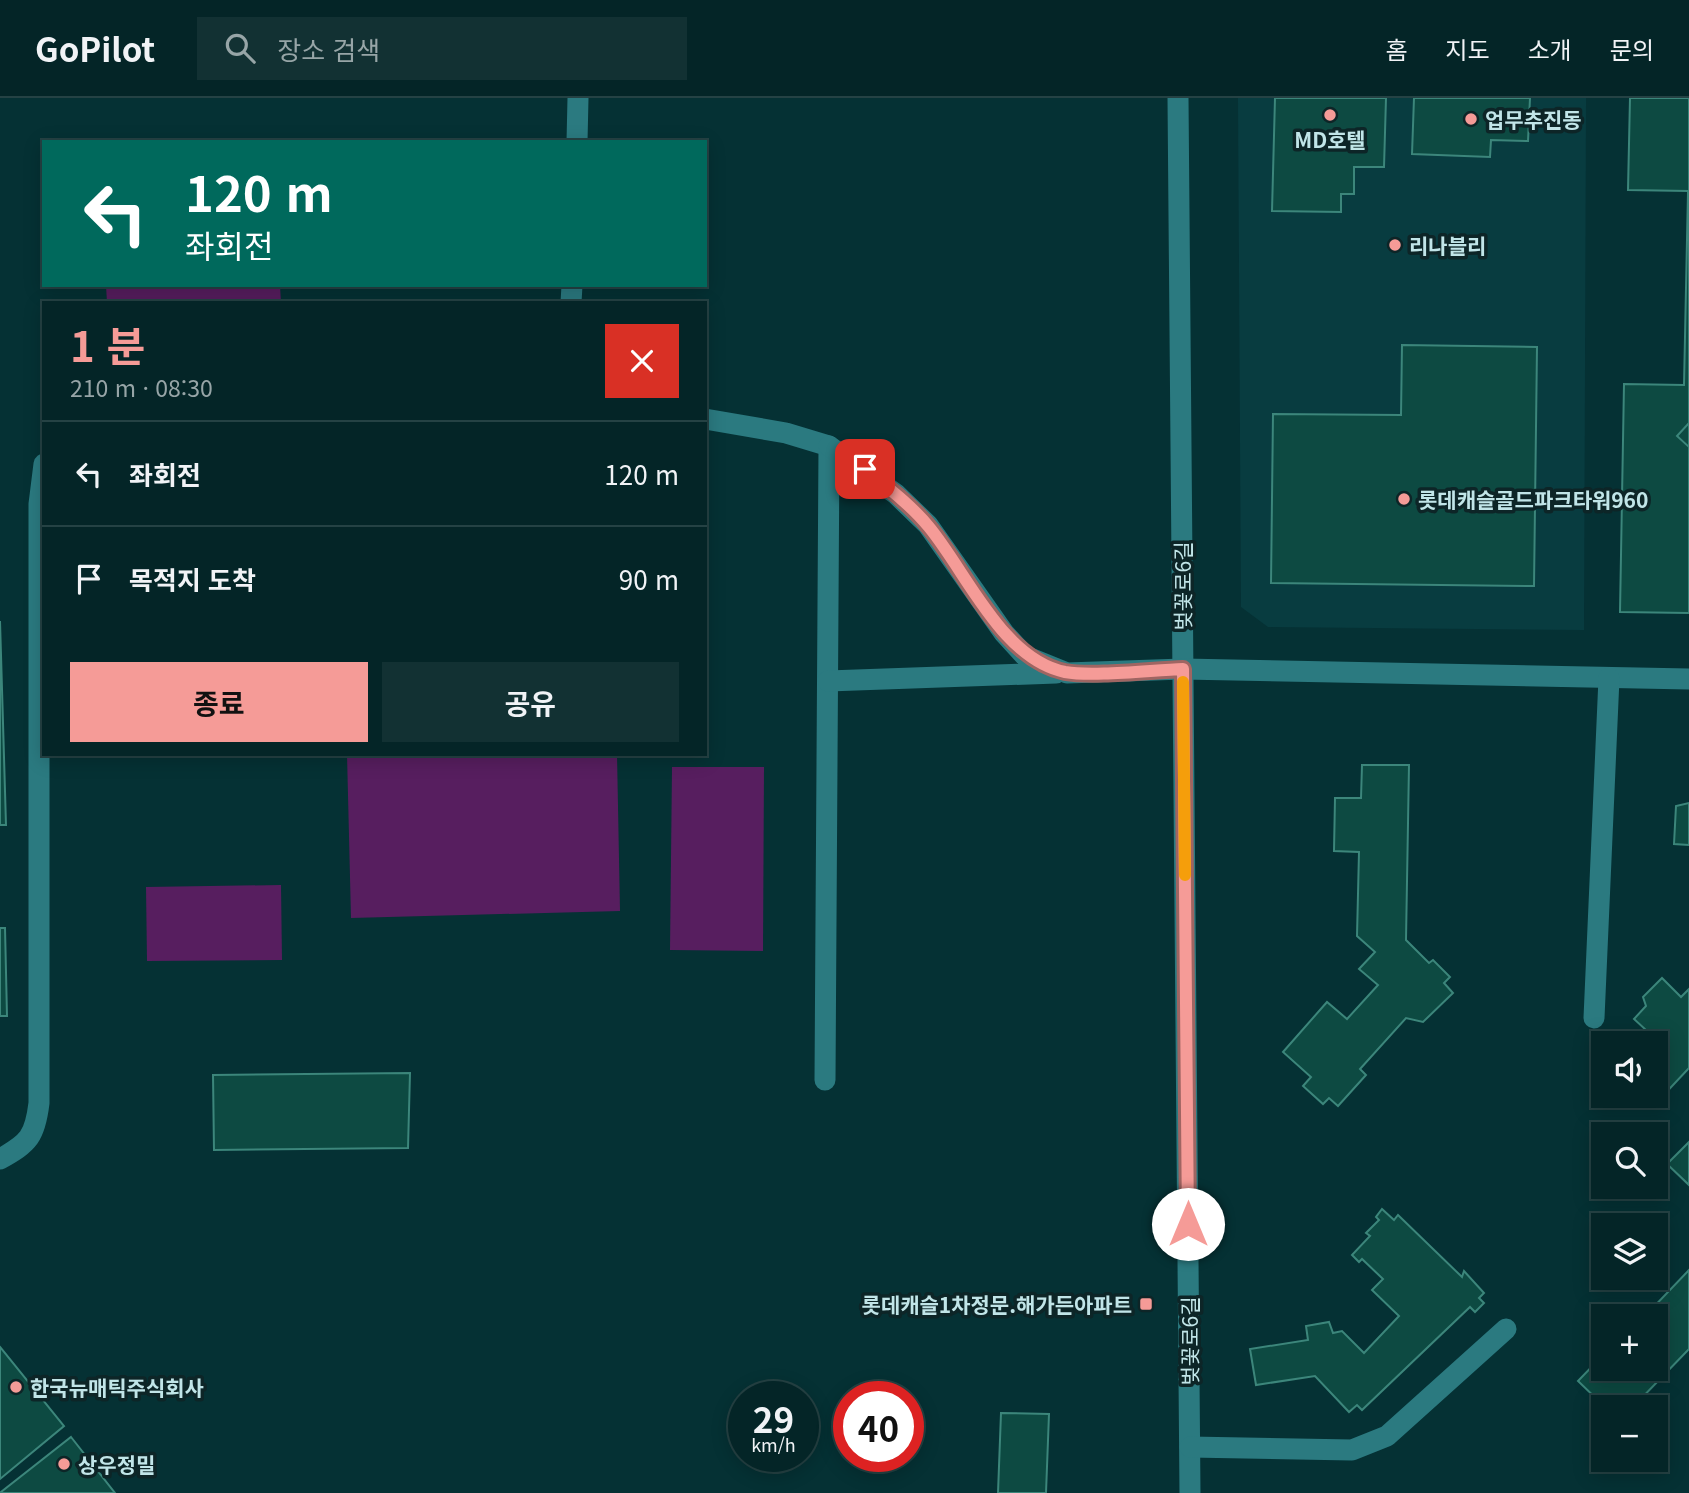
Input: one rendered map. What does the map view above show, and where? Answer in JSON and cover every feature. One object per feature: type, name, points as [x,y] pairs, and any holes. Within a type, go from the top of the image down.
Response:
[{"type":"street","points":[[576,140],[578,98]]},
{"type":"street","name":"벚꽃로6길","points":[[1178,98],[1190,1493]]},
{"type":"street","points":[[707,419],[786,433],[829,446],[896,494],[928,526],[1004,633],[1025,656],[1067,673]]},
{"type":"street","points":[[825,1080],[829,446]]},
{"type":"street","points":[[0,1159],[22,1147],[36,1130],[39,1103],[39,504],[42,480]]},
{"type":"street","points":[[828,681],[1183,669],[1689,679]]},
{"type":"street","points":[[1594,1018],[1609,678]]},
{"type":"street","points":[[1189,1447],[1352,1450],[1369,1446],[1387,1436],[1506,1329]]},
{"type":"shaded area","points":[[1238,98],[1586,98],[1584,630],[1268,627],[1241,607]]},
{"type":"shaded area","points":[[106,287],[280,287],[281,301],[107,301]]},
{"type":"shaded area","points":[[347,756],[617,756],[620,911],[351,918]]},
{"type":"shaded area","points":[[672,767],[764,767],[763,951],[670,950]]},
{"type":"shaded area","points":[[281,885],[282,960],[147,961],[146,887]]},
{"type":"building","points":[[1275,98],[1386,98],[1384,167],[1354,167],[1354,194],[1341,194],[1341,212],[1272,211]]},
{"type":"building","name":"업무추진동","points":[[1414,98],[1530,98],[1528,141],[1491,140],[1490,157],[1412,154]]},
{"type":"building","points":[[1630,98],[1689,98],[1689,613],[1620,612],[1624,384],[1684,385],[1688,191],[1628,190]]},
{"type":"building","name":"롯데캐슬골드파크타워960","points":[[1402,345],[1537,347],[1534,586],[1271,583],[1273,414],[1401,415]]},
{"type":"building","points":[[1689,423],[1689,447],[1677,436]]},
{"type":"building","points":[[0,621],[6,825],[0,825]]},
{"type":"building","points":[[1362,765],[1409,765],[1406,940],[1429,963],[1433,960],[1450,977],[1444,983],[1453,993],[1423,1022],[1406,1018],[1360,1069],[1366,1075],[1338,1106],[1329,1098],[1323,1104],[1303,1086],[1311,1077],[1283,1052],[1327,1002],[1347,1019],[1378,985],[1359,969],[1375,952],[1357,936],[1359,852],[1334,851],[1335,798],[1361,798]]},
{"type":"building","points":[[1689,803],[1689,845],[1674,844],[1676,806]]},
{"type":"building","points":[[0,928],[5,928],[7,1016],[0,1016]]},
{"type":"building","points":[[1662,978],[1681,997],[1689,989],[1689,1068],[1668,1090],[1668,1031],[1645,1031],[1634,1019],[1646,1006],[1643,997]]},
{"type":"building","points":[[410,1073],[408,1148],[214,1150],[213,1075]]},
{"type":"building","points":[[1689,1142],[1689,1185],[1668,1165]]},
{"type":"building","points":[[1382,1209],[1394,1220],[1398,1215],[1462,1277],[1464,1271],[1484,1293],[1479,1298],[1484,1303],[1475,1312],[1470,1307],[1362,1410],[1357,1405],[1349,1412],[1315,1376],[1256,1385],[1250,1349],[1308,1340],[1306,1326],[1329,1322],[1333,1333],[1342,1331],[1364,1353],[1399,1316],[1372,1290],[1383,1279],[1362,1259],[1359,1262],[1352,1255],[1370,1236],[1366,1233],[1379,1220],[1376,1217]]},
{"type":"building","points":[[1689,1270],[1689,1349],[1668,1371],[1668,1304],[1656,1304]]},
{"type":"building","name":"한국뉴매틱주식회사","points":[[0,1347],[64,1426],[0,1479]]},
{"type":"building","points":[[1591,1367],[1591,1381],[1658,1381],[1645,1395],[1593,1395],[1578,1381]]},
{"type":"building","points":[[1001,1413],[1049,1414],[1046,1493],[998,1493]]},
{"type":"building","name":"상우정밀","points":[[71,1437],[115,1493],[1,1493],[1,1492]]},
{"type":"slow traffic","points":[[1183,682],[1185,875]]},
{"type":"place","name":"MD호텔","points":[[1330,115]]},
{"type":"place","name":"업무추진동","points":[[1471,119]]},
{"type":"place","name":"리나블리","points":[[1395,245]]},
{"type":"place","name":"롯데캐슬골드파크타워960","points":[[1404,499]]},
{"type":"place","name":"롯데캐슬1차정문.해가든아파트","points":[[1146,1304]]},
{"type":"place","name":"한국뉴매틱주식회사","points":[[16,1387]]},
{"type":"place","name":"상우정밀","points":[[64,1464]]},
{"type":"route","points":[[865,469],[896,494],[928,526],[1004,633],[1025,656],[1067,673],[1183,669],[1188,1224]]}]
